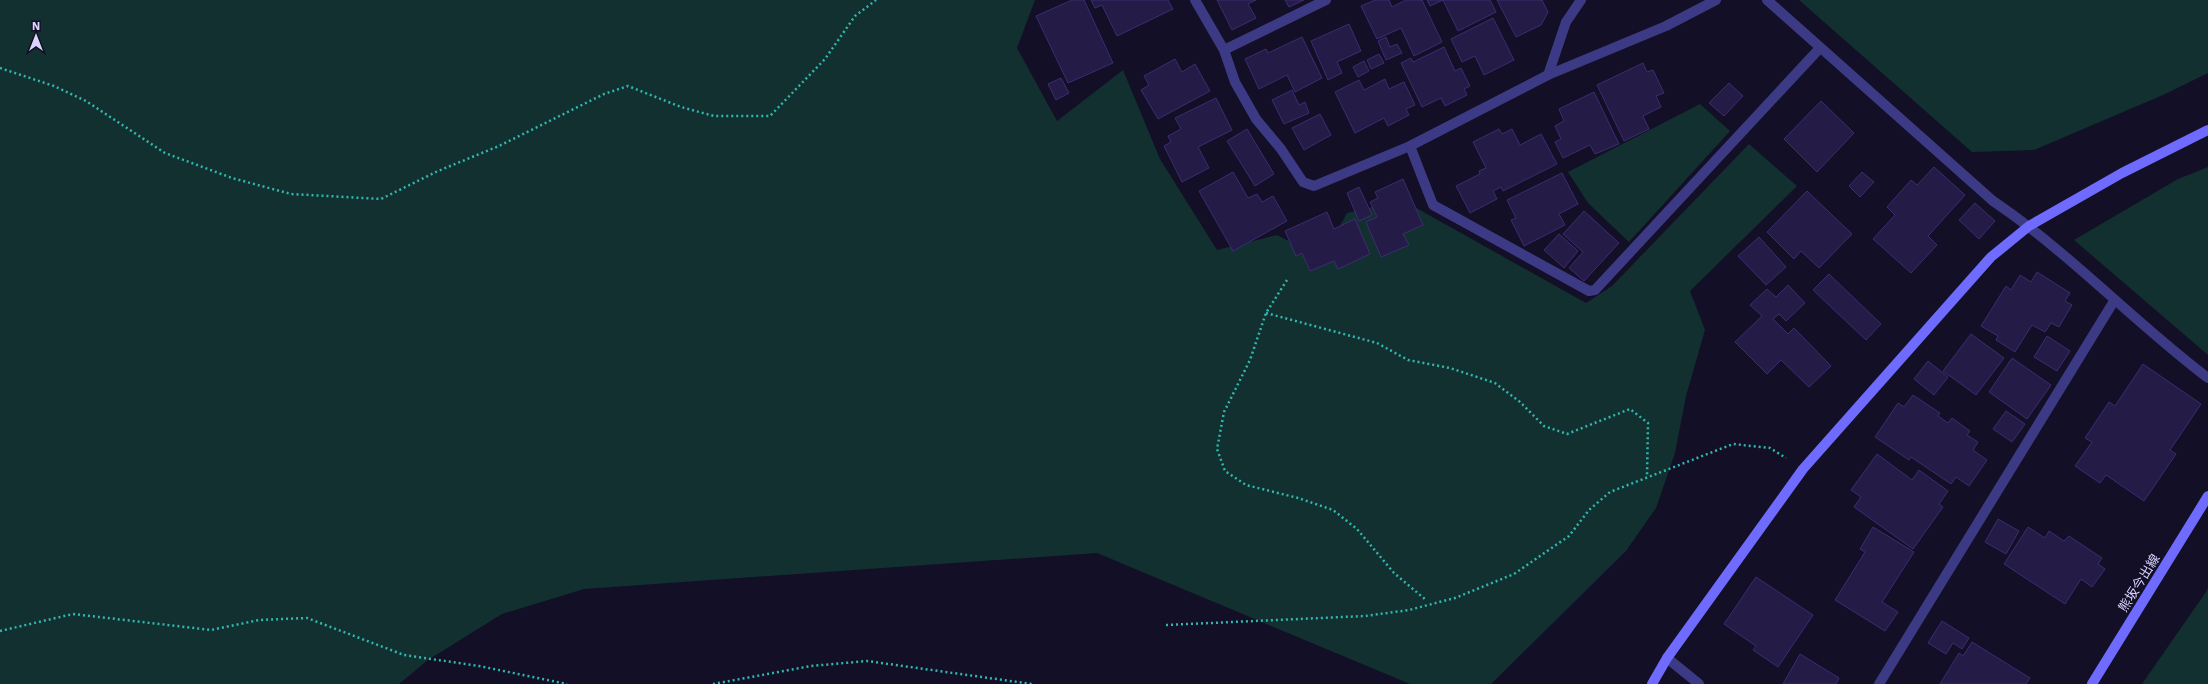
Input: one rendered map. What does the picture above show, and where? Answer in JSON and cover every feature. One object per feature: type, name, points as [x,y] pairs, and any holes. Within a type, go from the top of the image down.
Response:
[{"type":"street","points":[[1195,0],[1202,15],[1224,50],[1235,82],[1256,119],[1281,149],[1303,182],[1314,186],[1410,146],[1548,76],[1666,26],[1716,0]]},
{"type":"street","points":[[1224,50],[1326,0]]},
{"type":"street","points":[[1548,76],[1566,22],[1581,0]]},
{"type":"street","points":[[1767,0],[1993,201],[2029,226],[2171,350],[2208,378]]},
{"type":"street","points":[[1410,146],[1433,205],[1589,291],[1595,290],[1820,48]]},
{"type":"street","points":[[1652,684],[1667,658],[1803,469],[1991,257],[2029,226],[2122,173],[2208,130]]},
{"type":"street","points":[[1879,684],[2114,301]]},
{"type":"street","name":"熊坂今出線","points":[[2092,684],[2208,496]]},
{"type":"street","points":[[1667,658],[1699,684]]},
{"type":"path","points":[[0,68],[54,86],[86,101],[165,154],[232,178],[291,194],[381,199],[438,171],[499,146],[604,94],[628,86],[681,107],[714,116],[770,116],[825,59],[855,16],[876,0]]},
{"type":"path","points":[[1287,280],[1266,313],[1250,360],[1224,412],[1217,449],[1225,471],[1246,485],[1298,498],[1333,510],[1357,529],[1394,573],[1426,600]]},
{"type":"path","points":[[1266,313],[1377,344],[1408,360],[1450,368],[1495,383],[1520,402],[1544,426],[1567,434],[1630,409],[1648,423],[1647,478]]},
{"type":"path","points":[[1166,625],[1365,616],[1408,610],[1455,598],[1514,574],[1569,536],[1589,510],[1610,492],[1733,444],[1770,448],[1803,469]]},
{"type":"path","points":[[0,631],[73,614],[211,630],[259,620],[307,618],[404,655],[479,666],[566,684]]},
{"type":"path","points":[[713,684],[811,666],[867,661],[1032,684]]},
{"type":"green space","points":[[0,0],[1035,0],[1017,48],[1057,121],[1123,70],[1160,159],[1217,250],[1277,235],[1322,258],[1347,213],[1402,200],[1586,303],[1612,286],[1749,144],[1797,186],[1690,291],[1705,330],[1686,396],[1675,453],[1656,508],[1626,551],[1491,684],[1410,684],[1097,553],[584,589],[502,614],[428,660],[399,684],[0,684]]},
{"type":"green space","points":[[1799,0],[2208,0],[2208,73],[2163,95],[2034,150],[1972,152]]},
{"type":"green space","points":[[1700,104],[1730,131],[1629,242],[1588,203],[1568,172]]},
{"type":"green space","points":[[2208,167],[2208,355],[2074,240],[2178,179]]},
{"type":"green space","points":[[2208,588],[2208,684],[2142,684],[2206,592]]},
{"type":"building","points":[[1072,0],[1084,0],[1113,63],[1068,83],[1036,16]]},
{"type":"building","points":[[1091,0],[1168,0],[1173,9],[1117,36],[1102,5],[1095,8]]},
{"type":"building","points":[[1217,0],[1256,0],[1248,4],[1256,18],[1232,30]]},
{"type":"building","points":[[1285,0],[1304,0],[1289,7]]},
{"type":"building","points":[[1375,0],[1389,0],[1392,7],[1406,0],[1422,0],[1442,42],[1414,56],[1401,28],[1377,39],[1361,6]]},
{"type":"building","points":[[1427,0],[1443,0],[1430,6]]},
{"type":"building","points":[[1443,0],[1490,0],[1496,12],[1458,31]]},
{"type":"building","points":[[1497,0],[1542,0],[1548,12],[1541,25],[1516,37]]},
{"type":"building","points":[[1493,18],[1514,60],[1484,75],[1475,56],[1462,62],[1451,39]]},
{"type":"building","points":[[1349,24],[1361,51],[1337,62],[1342,73],[1328,80],[1311,41]]},
{"type":"building","points":[[1302,37],[1322,78],[1295,92],[1287,75],[1259,89],[1245,59],[1266,49],[1268,53]]},
{"type":"building","points":[[1386,37],[1390,47],[1397,44],[1402,53],[1386,60],[1378,41]]},
{"type":"building","points":[[1444,47],[1455,71],[1461,68],[1470,86],[1464,89],[1467,95],[1445,106],[1441,98],[1422,107],[1401,63],[1411,58],[1413,62]]},
{"type":"building","points":[[1379,54],[1384,63],[1371,69],[1367,60]]},
{"type":"building","points":[[1175,59],[1182,72],[1195,64],[1210,91],[1158,119],[1141,90],[1149,85],[1144,76]]},
{"type":"building","points":[[1364,61],[1369,71],[1358,77],[1353,67]]},
{"type":"building","points":[[1643,63],[1647,72],[1653,70],[1664,93],[1656,96],[1661,107],[1643,116],[1649,129],[1624,141],[1597,85]]},
{"type":"building","points":[[1061,78],[1069,93],[1056,100],[1048,84]]},
{"type":"building","points":[[1385,79],[1389,89],[1404,82],[1415,105],[1406,109],[1409,115],[1388,126],[1384,118],[1355,133],[1335,92],[1359,80],[1364,90]]},
{"type":"building","points":[[1729,83],[1743,96],[1724,116],[1709,103]]},
{"type":"building","points":[[1292,90],[1299,105],[1305,102],[1309,113],[1284,124],[1272,100]]},
{"type":"building","points":[[1594,92],[1619,144],[1595,154],[1590,145],[1563,158],[1555,142],[1561,139],[1555,126],[1564,121],[1559,109]]},
{"type":"building","points":[[1216,98],[1232,130],[1198,147],[1209,168],[1182,182],[1164,146],[1171,142],[1168,136],[1181,129],[1175,118]]},
{"type":"building","points":[[1821,101],[1854,133],[1817,172],[1784,139]]},
{"type":"building","points":[[1320,114],[1331,135],[1304,150],[1292,128]]},
{"type":"building","points":[[1247,129],[1274,174],[1255,186],[1227,141]]},
{"type":"building","points":[[1499,129],[1502,134],[1512,129],[1520,145],[1541,134],[1557,164],[1503,191],[1501,187],[1493,191],[1497,199],[1470,213],[1456,186],[1480,174],[1479,171],[1486,168],[1473,142]]},
{"type":"building","points":[[1934,167],[1965,195],[1928,236],[1937,245],[1911,273],[1873,239],[1895,215],[1887,207],[1911,180],[1917,185]]},
{"type":"building","points":[[1233,172],[1248,198],[1257,194],[1262,202],[1273,196],[1287,221],[1233,251],[1199,191]]},
{"type":"building","points":[[1862,172],[1874,182],[1860,197],[1849,186]]},
{"type":"building","points":[[1562,173],[1578,204],[1559,214],[1565,225],[1524,246],[1511,220],[1516,218],[1507,200]]},
{"type":"building","points":[[1403,179],[1423,225],[1403,234],[1409,245],[1381,257],[1366,222],[1377,217],[1370,202],[1378,198],[1375,192]]},
{"type":"building","points":[[1359,187],[1372,215],[1359,221],[1347,193]]},
{"type":"building","points":[[1807,191],[1852,234],[1819,268],[1801,251],[1794,259],[1767,232]]},
{"type":"building","points":[[1975,203],[1995,221],[1979,239],[1959,220]]},
{"type":"building","points":[[1584,211],[1619,243],[1584,281],[1569,268],[1583,252],[1563,234]]},
{"type":"building","points":[[1327,212],[1334,229],[1355,219],[1370,254],[1338,269],[1334,261],[1310,271],[1302,253],[1296,256],[1285,231]]},
{"type":"building","points":[[1559,234],[1578,251],[1564,268],[1544,250]]},
{"type":"building","points":[[1759,237],[1786,267],[1766,285],[1738,256]]},
{"type":"building","points":[[2037,272],[2070,293],[2065,301],[2072,305],[2059,327],[2051,323],[2045,332],[2032,325],[2015,352],[1996,340],[1998,336],[1981,326],[2006,286],[2011,290],[2020,275],[2031,282]]},
{"type":"building","points":[[1829,274],[1881,324],[1866,340],[1813,290]]},
{"type":"building","points":[[1788,285],[1805,303],[1786,321],[1779,314],[1773,319],[1788,334],[1794,328],[1831,366],[1809,387],[1781,360],[1767,374],[1735,342],[1762,316],[1750,305],[1767,289],[1776,297]]},
{"type":"building","points":[[1971,334],[2004,358],[1976,395],[1943,371]]},
{"type":"building","points":[[2047,336],[2070,351],[2057,371],[2034,357]]},
{"type":"building","points":[[2012,358],[2051,385],[2027,419],[1989,392]]},
{"type":"building","points":[[1928,361],[1948,377],[1934,395],[1914,379]]},
{"type":"building","points":[[2143,364],[2201,404],[2170,450],[2176,454],[2144,501],[2106,475],[2100,483],[2075,466],[2092,442],[2085,438],[2109,402],[2115,406]]},
{"type":"building","points":[[1913,395],[1940,413],[1938,416],[1948,423],[1952,418],[1970,431],[1967,435],[1978,442],[1973,450],[1987,460],[1969,486],[1956,477],[1951,484],[1911,457],[1909,460],[1875,437],[1898,403],[1904,407]]},
{"type":"building","points":[[2006,411],[2025,424],[2012,442],[1993,429]]},
{"type":"building","points":[[1877,454],[1912,480],[1919,470],[1948,491],[1939,504],[1943,507],[1913,549],[1854,507],[1861,497],[1851,490]]},
{"type":"building","points":[[1998,519],[2019,531],[2006,554],[1985,542]]},
{"type":"building","points":[[1873,527],[1914,552],[1882,602],[1898,612],[1885,631],[1835,600],[1865,552],[1860,549]]},
{"type":"building","points":[[2028,527],[2045,538],[2049,531],[2064,541],[2069,536],[2102,558],[2098,564],[2105,569],[2092,587],[2081,579],[2065,604],[2004,564]]},
{"type":"building","points":[[1756,577],[1813,615],[1778,667],[1753,650],[1756,646],[1724,624]]},
{"type":"building","points":[[1942,621],[1969,638],[1962,649],[1953,643],[1946,654],[1928,643]]},
{"type":"building","points":[[1972,642],[2030,678],[2026,684],[1940,684],[1959,653],[1963,656]]},
{"type":"building","points":[[1800,654],[1839,678],[1836,684],[1783,684]]}]
